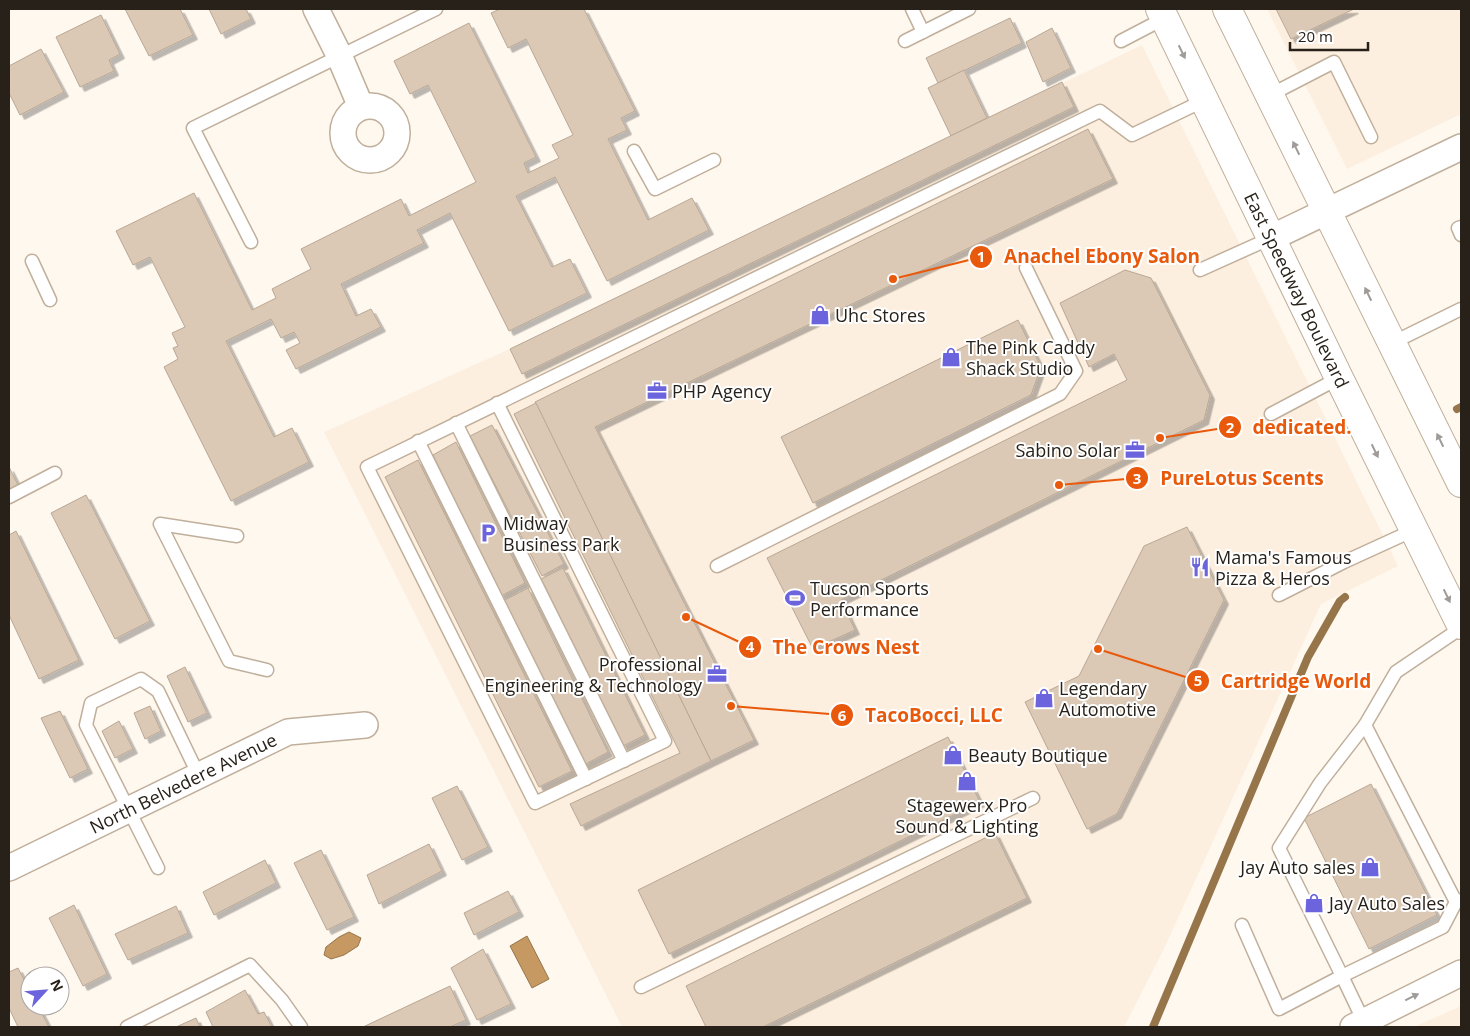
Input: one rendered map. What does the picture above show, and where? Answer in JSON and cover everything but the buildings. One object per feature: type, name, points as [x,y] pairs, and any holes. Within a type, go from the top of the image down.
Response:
[{"type":"main road","points":[[1227,9],[1461,483]]},
{"type":"main road","name":"East Speedway Boulevard","points":[[1163,13],[1339,378],[1461,625]]},
{"type":"street","points":[[316,9],[361,107]]},
{"type":"street","points":[[1271,238],[1461,147]]},
{"type":"street","name":"North Belvedere Avenue","points":[[9,868],[288,732],[365,725]]},
{"type":"street","points":[[1368,1023],[1461,973]]},
{"type":"lane","points":[[250,242],[193,128],[436,9]]},
{"type":"lane","points":[[912,9],[924,32]]},
{"type":"lane","points":[[905,41],[969,9]]},
{"type":"lane","points":[[1121,41],[1163,13]]},
{"type":"lane","points":[[1270,95],[1334,62],[1371,137]]},
{"type":"lane","points":[[497,403],[665,741],[536,803],[367,466],[418,442],[497,403],[1100,111],[1132,135],[1206,100]]},
{"type":"lane","points":[[634,151],[655,189],[714,160]]},
{"type":"lane","points":[[1461,227],[1458,228],[1461,235]]},
{"type":"lane","points":[[1200,270],[1271,238]]},
{"type":"lane","points":[[32,261],[50,300]]},
{"type":"lane","points":[[717,566],[1060,394],[1076,371],[1026,268]]},
{"type":"lane","points":[[1392,343],[1461,309]]},
{"type":"lane","points":[[1271,414],[1339,378]]},
{"type":"lane","points":[[456,423],[624,761]]},
{"type":"lane","points":[[418,442],[586,779]]},
{"type":"lane","points":[[9,497],[55,473]]},
{"type":"lane","points":[[237,536],[160,524],[230,661],[267,670]]},
{"type":"lane","points":[[1279,595],[1344,562],[1414,530]]},
{"type":"lane","points":[[1368,1023],[1342,976],[1278,848],[1320,783],[1365,725],[1396,672],[1461,628]]},
{"type":"lane","points":[[158,868],[86,725],[91,703],[141,679],[158,691],[199,776]]},
{"type":"lane","points":[[1242,925],[1279,1009],[1443,927],[1459,901],[1365,725]]},
{"type":"lane","points":[[640,987],[1033,798]]},
{"type":"lane","points":[[127,1027],[250,965],[282,1000],[302,1027]]},
{"type":"shaded area","points":[[1267,9],[1461,9],[1461,114],[1347,169]]},
{"type":"shaded area","name":"Midway Business Park","points":[[1142,45],[1398,566],[1321,604],[1164,949],[1124,1027],[622,1027],[324,432],[510,349]]},
{"type":"shaded area","points":[[349,932],[361,938],[358,946],[344,955],[331,959],[324,955],[326,947]]},
{"type":"shaded area","points":[[527,936],[549,979],[532,988],[510,946]]},
{"type":"shaded area","points":[[1461,1006],[1461,1027],[1414,1027]]},
{"type":"waterway","points":[[1457,409],[1461,407]]},
{"type":"waterway","points":[[1153,1027],[1308,657],[1340,601],[1345,597]]},
{"type":"place","name":"Anachel Ebony Salon","points":[[893,279]]},
{"type":"place","name":"Uhc Stores","points":[[820,315]]},
{"type":"place","name":"The Pink Caddy Shack Studio","points":[[951,357]]},
{"type":"place","name":"PHP Agency","points":[[657,391]]},
{"type":"place","name":"dedicated.","points":[[1160,438]]},
{"type":"place","name":"Sabino Solar","points":[[1135,450]]},
{"type":"place","name":"PureLotus Scents","points":[[1059,485]]},
{"type":"place","name":"Midway Business Park","points":[[488,533]]},
{"type":"place","name":"Mama's Famous Pizza & Heros","points":[[1200,567]]},
{"type":"place","name":"Tucson Sports Performance","points":[[795,598]]},
{"type":"place","name":"The Crows Nest","points":[[686,617]]},
{"type":"place","name":"Cartridge World","points":[[1098,649]]},
{"type":"place","name":"Professional Engineering & Technology","points":[[717,674]]},
{"type":"place","name":"Legendary Automotive","points":[[1044,698]]},
{"type":"place","name":"TacoBocci, LLC","points":[[731,706]]},
{"type":"place","name":"Beauty Boutique","points":[[953,755]]},
{"type":"place","name":"Stagewerx Pro Sound & Lighting","points":[[967,781]]},
{"type":"place","name":"Jay Auto sales","points":[[1370,867]]},
{"type":"place","name":"Jay Auto Sales","points":[[1314,903]]}]
